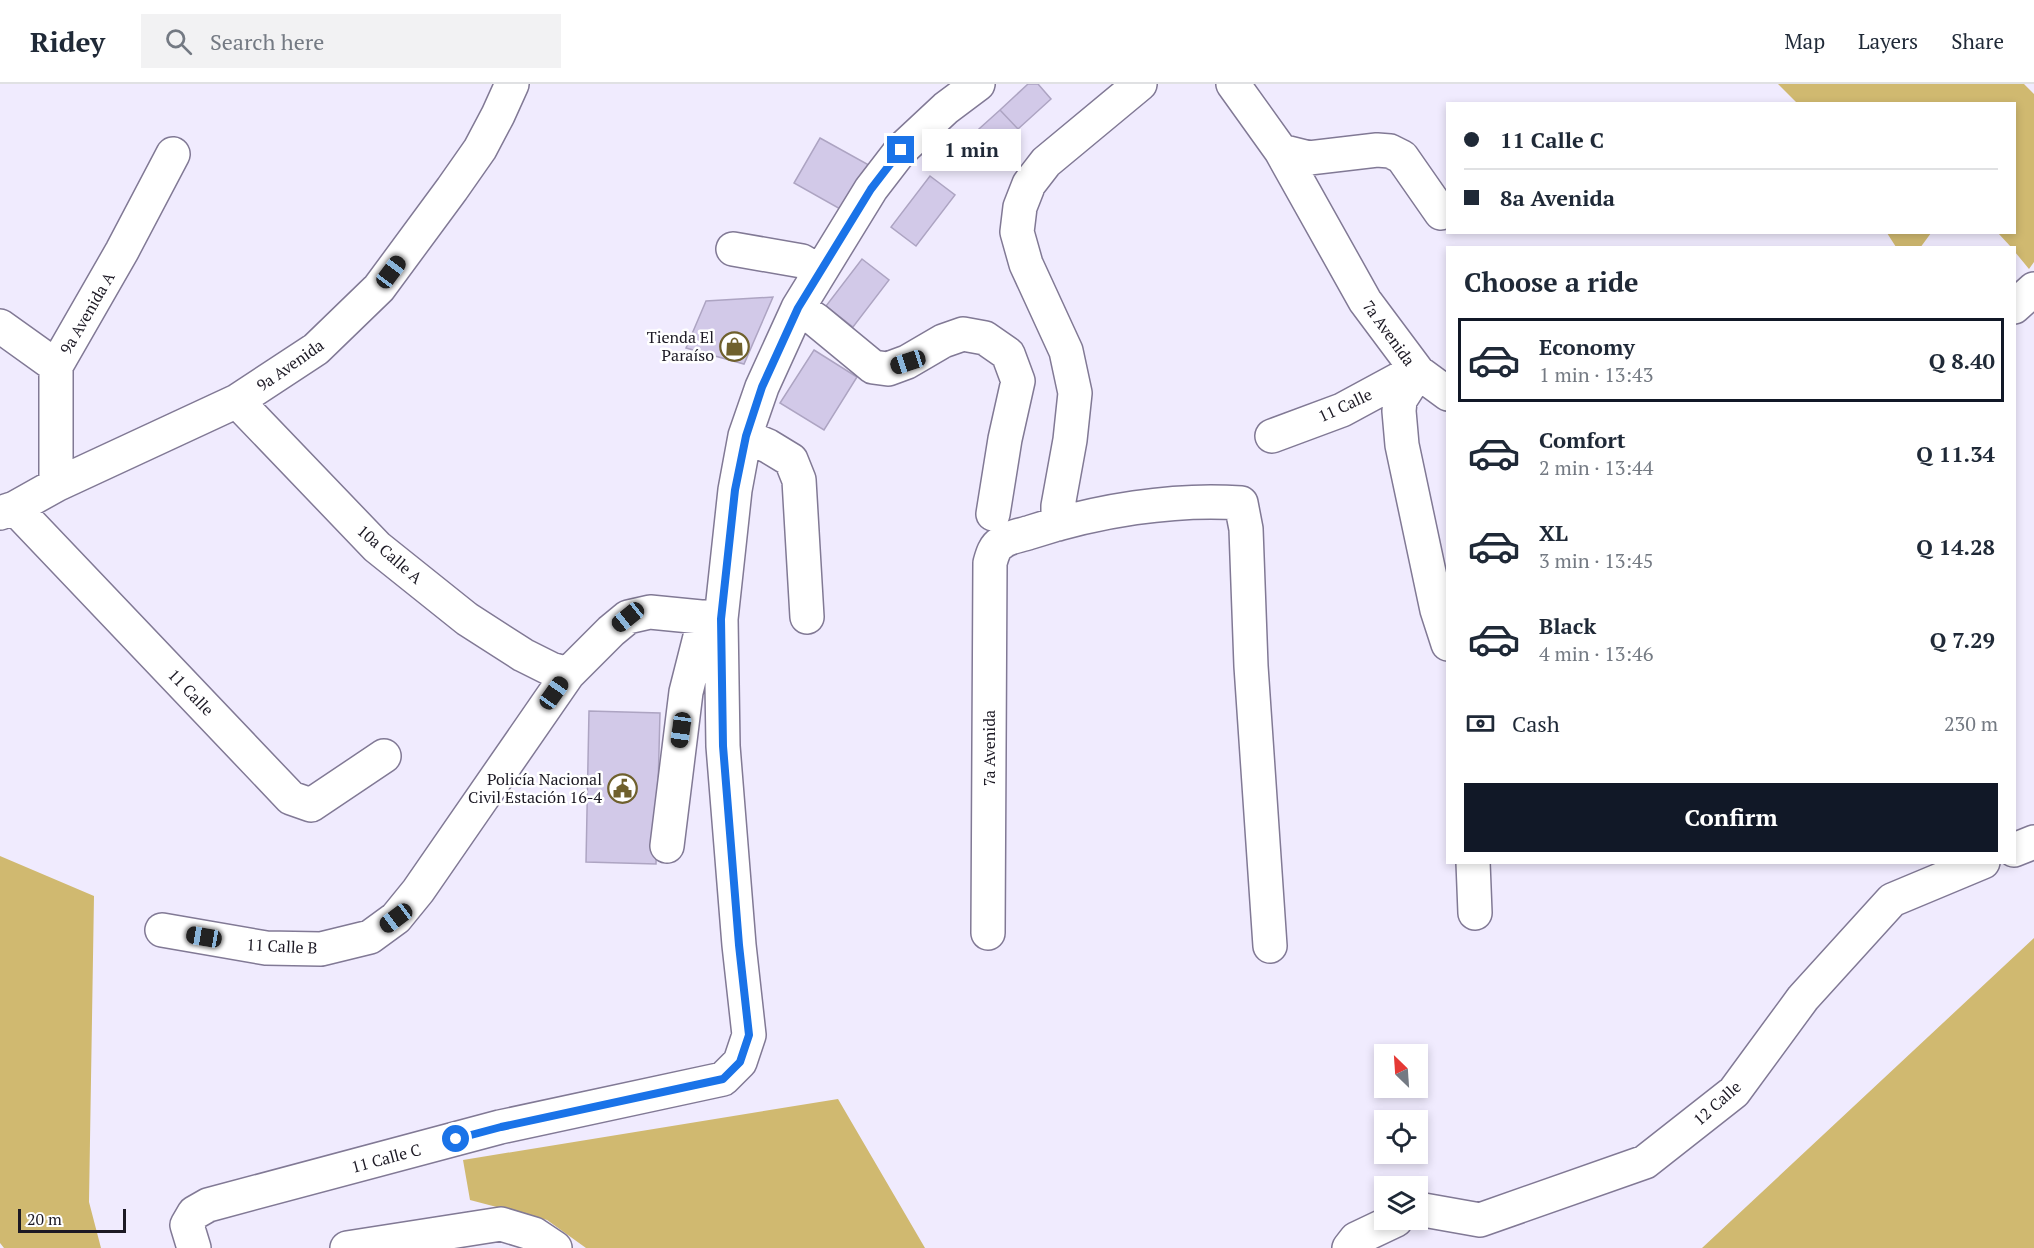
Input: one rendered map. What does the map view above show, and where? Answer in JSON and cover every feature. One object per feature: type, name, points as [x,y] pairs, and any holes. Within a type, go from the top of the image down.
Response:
[{"type":"street","name":"9a Avenida","points":[[8,511],[56,485],[237,401],[316,350],[379,288],[480,149],[512,84]]},
{"type":"street","points":[[667,846],[686,692],[713,618],[746,436],[762,387],[798,308],[871,189],[901,150],[946,108],[978,84]]},
{"type":"street","points":[[1140,84],[1046,162],[1029,184],[1020,207],[1017,232],[1026,264],[1066,351],[1075,393],[1070,440],[1058,506],[1058,524],[1097,514],[1161,505],[1210,501],[1240,503],[1246,529],[1251,666],[1270,946]]},
{"type":"street","name":"7a Avenida","points":[[1233,84],[1281,151],[1365,301],[1417,371],[1400,400],[1402,445],[1437,610],[1446,638]]},
{"type":"street","points":[[1281,151],[1310,158],[1377,150],[1390,152],[1402,157],[1441,213]]},
{"type":"street","name":"9a Avenida A","points":[[56,485],[56,366],[111,271],[173,154]]},
{"type":"street","points":[[733,249],[801,261],[820,272]]},
{"type":"street","points":[[2016,305],[2034,289]]},
{"type":"street","points":[[798,308],[816,320],[873,368],[888,369],[908,362],[943,342],[963,334],[986,338],[1008,354],[1018,381],[1005,439],[993,514]]},
{"type":"street","points":[[0,326],[56,366]]},
{"type":"street","points":[[1417,371],[1446,393]]},
{"type":"street","name":"11 Calle","points":[[1272,436],[1342,410],[1417,371]]},
{"type":"street","name":"10a Calle A","points":[[237,401],[377,546],[467,619],[523,655],[551,669],[568,674]]},
{"type":"street","points":[[746,436],[790,460],[799,480],[807,617]]},
{"type":"street","name":"11 Calle","points":[[8,511],[291,798],[311,805],[384,756]]},
{"type":"street","name":"7a Avenida","points":[[988,933],[990,563],[993,552],[1001,543],[1058,524]]},
{"type":"street","name":"11 Calle B","points":[[162,930],[266,948],[321,949],[370,937],[396,918],[418,891],[568,674],[611,631],[628,617],[650,612],[713,618]]},
{"type":"street","name":"11 Calle C","points":[[194,1248],[187,1225],[194,1213],[208,1205],[501,1127],[723,1079],[740,1062],[749,1035],[739,945],[713,618]]},
{"type":"street","points":[[2016,849],[2034,842]]},
{"type":"street","points":[[1473,864],[1475,913]]},
{"type":"street","name":"12 Calle","points":[[1428,1211],[1480,1220],[1645,1162],[1734,1092],[1803,998],[1892,900],[1978,864]]},
{"type":"street","points":[[347,1248],[501,1224],[534,1234],[555,1248]]},
{"type":"street","points":[[1349,1248],[1356,1239],[1375,1230]]},
{"type":"shaded area","points":[[1778,84],[2024,84],[2034,94],[2034,262],[2029,269],[2016,253],[2016,246],[2010,246],[1999,234],[2016,234],[2016,102],[1796,102]]},
{"type":"shaded area","points":[[1888,234],[1930,234],[1921,246],[1895,246]]},
{"type":"shaded area","points":[[0,856],[94,896],[89,1202],[101,1248],[4,1248],[0,1243]]},
{"type":"shaded area","points":[[2034,938],[2034,1248],[1702,1248]]},
{"type":"shaded area","points":[[838,1099],[925,1248],[586,1248],[547,1220],[470,1200],[463,1160]]},
{"type":"building","points":[[1028,84],[1038,84],[1051,99],[1018,129],[1000,110]]},
{"type":"building","points":[[1000,110],[1018,129],[988,157],[970,137]]},
{"type":"building","points":[[820,138],[876,169],[849,214],[794,183]]},
{"type":"building","points":[[930,176],[955,195],[916,246],[891,227]]},
{"type":"building","points":[[862,259],[889,280],[853,327],[826,306]]},
{"type":"building","points":[[773,297],[744,364],[686,348],[706,301]]},
{"type":"building","points":[[814,350],[857,377],[824,430],[780,403]]},
{"type":"building","name":"Policía Nacional Civil Estación 16-4","points":[[589,711],[660,713],[656,864],[586,862]]},
{"type":"place","name":"Tienda El Paraíso","points":[[735,346]]},
{"type":"place","name":"Policía Nacional Civil Estación 16-4","points":[[623,788]]},
{"type":"route","points":[[456,1139],[501,1127],[723,1079],[740,1062],[749,1035],[739,945],[723,746],[721,619],[735,490],[746,436],[762,387],[798,308],[871,189],[901,150]]}]
